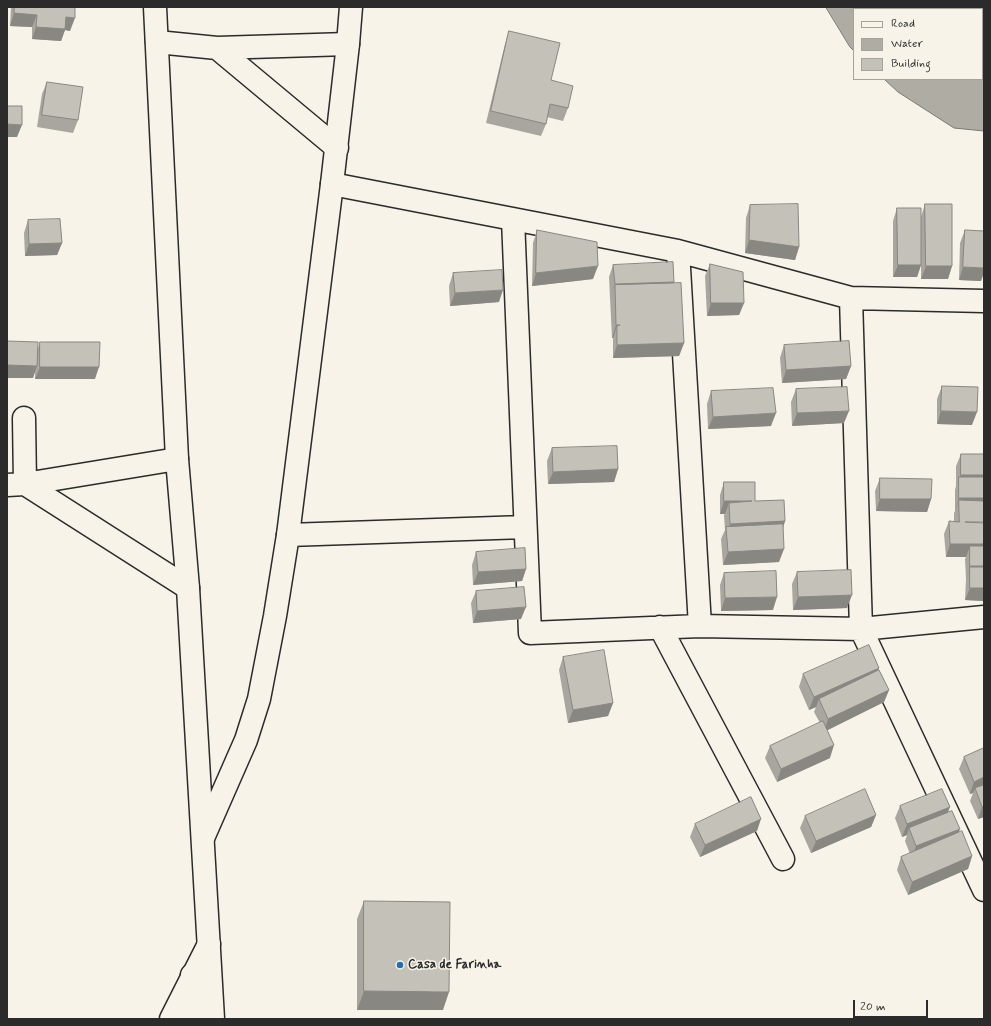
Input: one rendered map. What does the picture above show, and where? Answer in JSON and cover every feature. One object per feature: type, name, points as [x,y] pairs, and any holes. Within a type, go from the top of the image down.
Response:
[{"type":"street","points":[[155,7],[177,459],[188,588],[213,1019]]},
{"type":"street","points":[[203,838],[246,740],[259,700],[274,616],[288,535],[337,148],[351,7]]},
{"type":"street","points":[[156,42],[216,48],[348,44]]},
{"type":"street","points":[[216,48],[337,148]]},
{"type":"street","points":[[332,184],[678,251],[851,298],[984,301]]},
{"type":"street","points":[[513,218],[530,633],[700,626],[861,629],[984,617]]},
{"type":"street","points":[[678,251],[700,626]]},
{"type":"street","points":[[851,298],[861,629],[984,890]]},
{"type":"street","points":[[16,484],[24,418]]},
{"type":"street","points":[[16,484],[177,459]]},
{"type":"street","points":[[16,484],[188,588]]},
{"type":"street","points":[[288,535],[525,527]]},
{"type":"street","points":[[660,627],[783,859]]},
{"type":"street","points":[[171,1019],[209,944]]},
{"type":"street","points":[[192,975],[192,1019]]},
{"type":"water","points":[[826,7],[984,7],[984,131],[954,128],[898,92],[885,80],[983,80],[983,8],[853,8],[853,50]]},
{"type":"building","points":[[15,7],[75,7],[75,18],[66,17],[65,29],[36,27],[37,15],[14,13]]},
{"type":"building","points":[[509,31],[560,43],[551,80],[573,86],[568,108],[550,104],[546,124],[491,111]]},
{"type":"building","points":[[47,82],[83,87],[78,120],[42,115]]},
{"type":"building","points":[[7,106],[22,106],[22,125],[7,124]]},
{"type":"building","points":[[798,204],[799,247],[749,240],[750,205]]},
{"type":"building","points":[[925,204],[952,204],[952,266],[926,266]]},
{"type":"building","points":[[897,208],[921,208],[921,265],[898,265]]},
{"type":"building","points":[[60,219],[62,243],[29,244],[28,220]]},
{"type":"building","points":[[537,230],[597,242],[598,266],[536,273]]},
{"type":"building","points":[[965,230],[984,231],[984,268],[963,267]]},
{"type":"building","points":[[673,262],[674,282],[615,284],[613,265]]},
{"type":"building","points":[[710,264],[743,272],[744,303],[711,303]]},
{"type":"building","points":[[502,270],[503,290],[455,293],[453,273]]},
{"type":"building","points":[[681,283],[684,343],[617,345],[617,326],[620,325],[616,325],[615,285]]},
{"type":"building","points":[[7,341],[38,342],[37,366],[7,365]]},
{"type":"building","points":[[849,341],[851,366],[786,370],[784,345]]},
{"type":"building","points":[[40,342],[100,342],[99,367],[40,367]]},
{"type":"building","points":[[942,386],[978,387],[977,412],[941,411]]},
{"type":"building","points":[[847,387],[849,411],[797,413],[796,389]]},
{"type":"building","points":[[773,388],[776,413],[713,417],[711,391]]},
{"type":"building","points":[[617,446],[618,469],[553,472],[552,448]]},
{"type":"building","points":[[961,454],[984,454],[984,475],[961,475]]},
{"type":"building","points":[[959,477],[984,477],[984,498],[959,498]]},
{"type":"building","points":[[880,478],[932,479],[931,499],[880,499]]},
{"type":"building","points":[[724,482],[755,482],[755,501],[784,500],[785,521],[730,524],[729,503],[752,501],[724,501]]},
{"type":"building","points":[[959,500],[984,501],[984,522],[965,522],[984,523],[984,544],[950,544],[949,521],[959,522]]},
{"type":"building","points":[[783,524],[784,549],[728,552],[726,527]]},
{"type":"building","points":[[970,546],[984,546],[984,566],[970,566]]},
{"type":"building","points":[[525,548],[526,569],[478,572],[476,552]]},
{"type":"building","points":[[970,567],[984,567],[984,588],[970,588]]},
{"type":"building","points":[[851,570],[852,595],[798,597],[797,572]]},
{"type":"building","points":[[776,571],[777,597],[725,598],[724,573]]},
{"type":"building","points":[[524,587],[526,607],[477,611],[476,591]]},
{"type":"building","points":[[869,645],[879,668],[814,697],[803,674]]},
{"type":"building","points":[[604,650],[613,703],[573,710],[563,657]]},
{"type":"building","points":[[879,670],[889,690],[828,719],[819,699]]},
{"type":"building","points":[[823,721],[834,745],[781,769],[770,746]]},
{"type":"building","points":[[984,748],[984,777],[974,782],[964,757]]},
{"type":"building","points":[[984,785],[984,806],[982,807],[975,788]]},
{"type":"building","points":[[865,789],[876,815],[816,841],[805,816]]},
{"type":"building","points":[[942,789],[950,807],[907,824],[900,806]]},
{"type":"building","points":[[751,797],[761,819],[705,845],[695,824]]},
{"type":"building","points":[[952,811],[960,829],[916,846],[909,828]]},
{"type":"building","points":[[962,831],[972,856],[912,882],[901,857]]},
{"type":"building","name":"Casa de Farinha","points":[[364,901],[450,902],[449,992],[364,991]]},
{"type":"place","name":"Casa de Farinha","points":[[400,965]]}]
